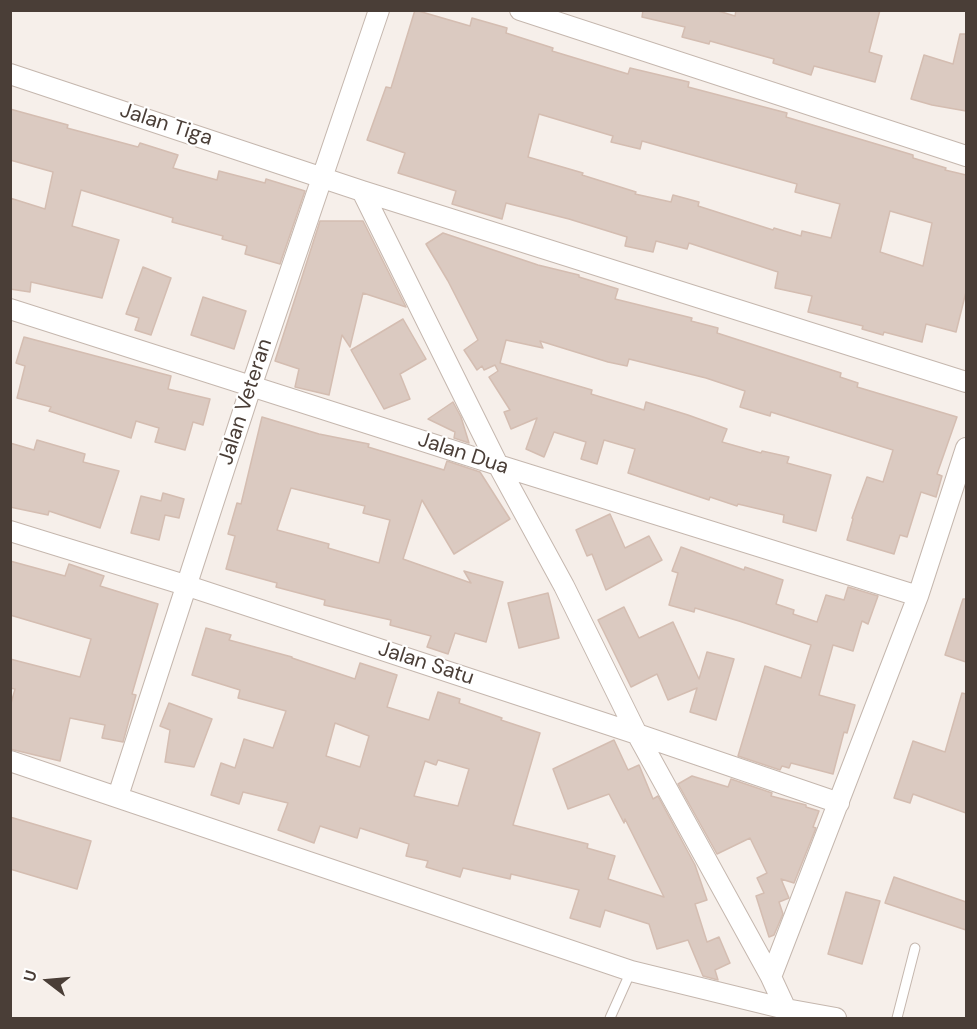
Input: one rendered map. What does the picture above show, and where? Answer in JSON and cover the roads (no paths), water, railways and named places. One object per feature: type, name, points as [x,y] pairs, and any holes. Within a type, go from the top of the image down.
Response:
[{"type":"street","name":"Jalan Veteran","points":[[118,796],[251,387],[379,10]]},
{"type":"street","points":[[520,10],[966,156]]},
{"type":"street","name":"Jalan Tiga","points":[[10,74],[362,191],[966,382]]},
{"type":"street","points":[[362,191],[498,465],[564,586],[637,734],[771,977],[788,1014]]},
{"type":"street","name":"Jalan Dua","points":[[10,309],[918,596]]},
{"type":"street","points":[[771,977],[918,596],[963,473],[966,448]]},
{"type":"street","name":"Jalan Satu","points":[[10,531],[186,585],[839,803]]},
{"type":"street","points":[[10,761],[631,970],[788,1014],[836,1018]]},
{"type":"lane","points":[[897,1018],[915,948]]},
{"type":"lane","points":[[610,1018],[631,970]]}]
